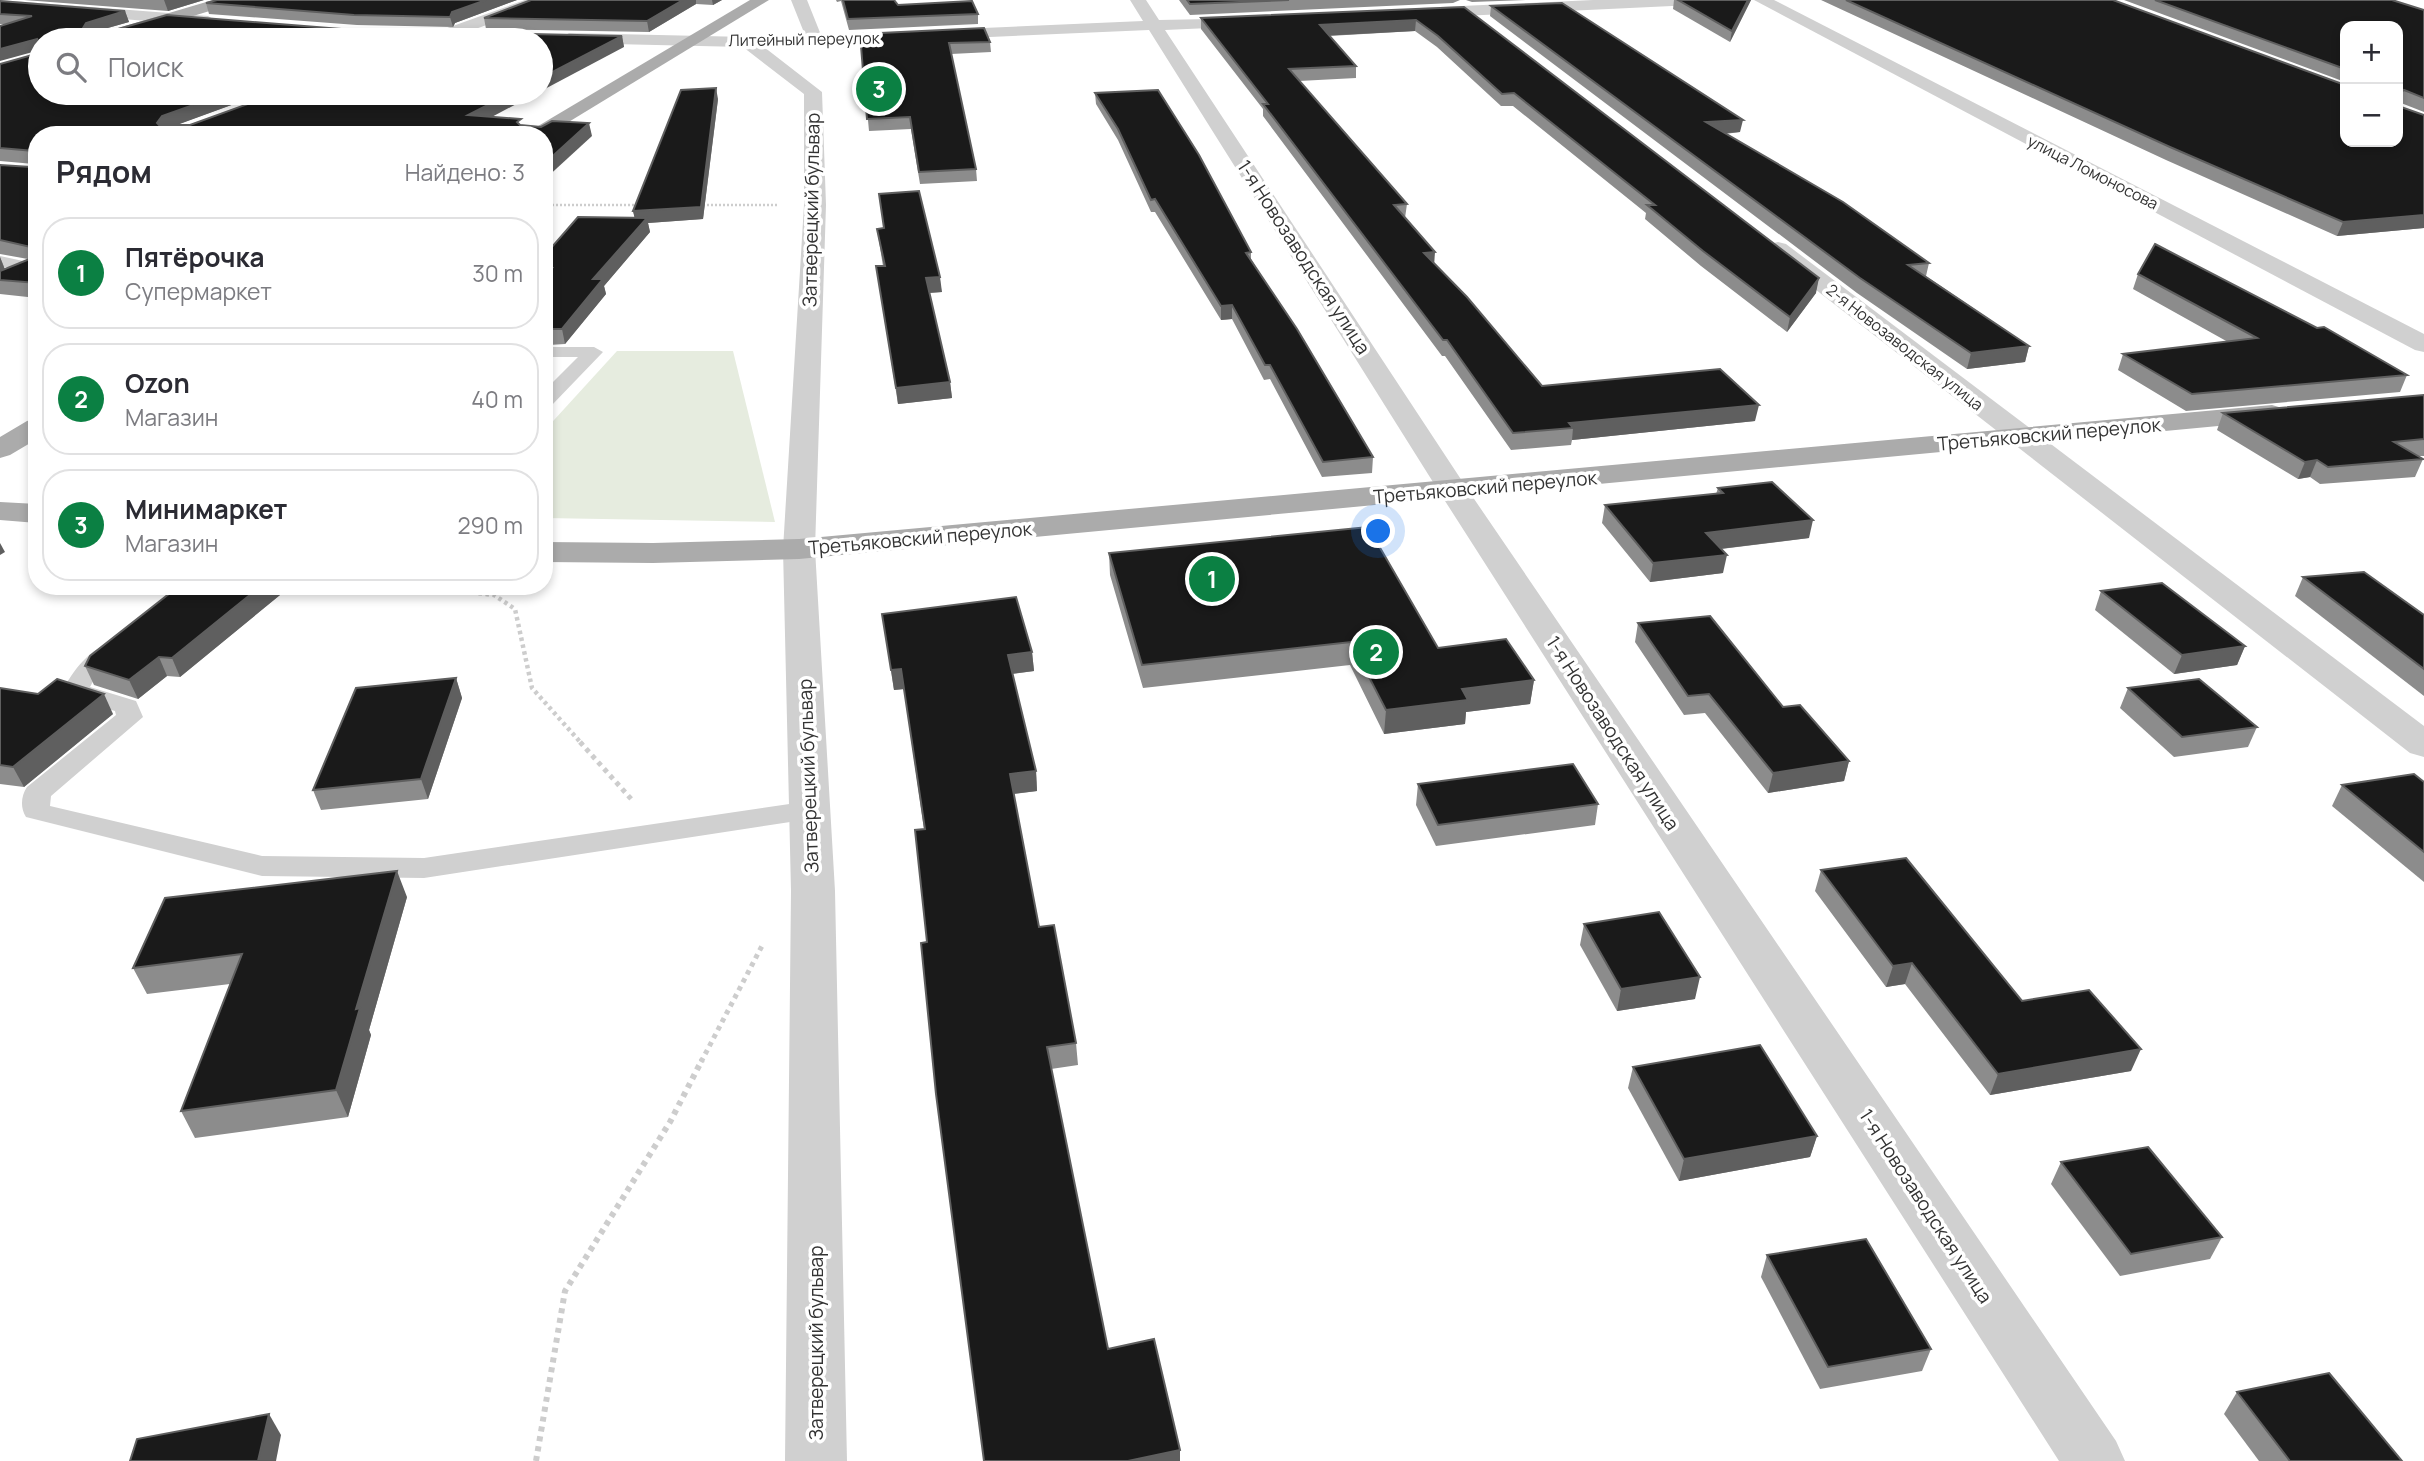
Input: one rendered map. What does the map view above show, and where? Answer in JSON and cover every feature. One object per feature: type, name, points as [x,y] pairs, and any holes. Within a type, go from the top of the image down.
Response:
[{"type":"main road","points":[[136,28],[230,0]]},
{"type":"main road","points":[[549,126],[761,0]]},
{"type":"main road","name":"Третьяковский переулок","points":[[553,552],[799,549],[2299,411]]},
{"type":"main road","points":[[0,449],[28,433]]},
{"type":"main road","points":[[0,511],[28,513]]},
{"type":"street","points":[[463,28],[540,0]]},
{"type":"street","points":[[799,0],[825,44]]},
{"type":"street","points":[[1401,14],[1462,6],[1693,0]]},
{"type":"street","name":"улица Ломоносова","points":[[1762,0],[2424,344]]},
{"type":"street","points":[[0,4],[228,23]]},
{"type":"street","points":[[1462,6],[1502,37]]},
{"type":"street","name":"Литейный переулок","points":[[553,38],[825,44],[1147,13],[1264,20]]},
{"type":"street","name":"1-я Новозаводская улица","points":[[1147,13],[1452,490],[2094,1461]]},
{"type":"street","name":"Затверецкий бульвар","points":[[747,42],[815,85],[815,205],[799,549],[813,891],[816,1461]]},
{"type":"street","name":"2-я Новозаводская улица","points":[[1756,233],[2424,745]]},
{"type":"lane","points":[[0,261],[28,266]]},
{"type":"lane","points":[[0,281],[28,268]]},
{"type":"lane","points":[[553,352],[594,352],[553,393]]},
{"type":"lane","points":[[130,636],[87,670],[75,691],[127,706],[130,717],[37,793],[36,811],[262,866],[424,868],[810,810]]},
{"type":"path","points":[[553,205],[653,205]]},
{"type":"path","points":[[693,205],[815,205]]},
{"type":"path","points":[[494,595],[515,609],[532,688],[662,833]]},
{"type":"path","points":[[536,1461],[565,1291],[670,1122],[772,926],[813,891]]},
{"type":"shaded area","points":[[617,351],[733,351],[775,522],[553,518],[553,421]]},
{"type":"building","points":[[217,0],[486,0],[452,12],[450,17],[354,15],[206,3]]},
{"type":"building","points":[[531,0],[683,0],[647,21],[484,18]]},
{"type":"building","points":[[843,0],[894,0],[898,5],[972,1],[978,14],[848,19]]},
{"type":"building","points":[[1187,0],[1289,0],[1190,4]]},
{"type":"building","points":[[1678,0],[1748,0],[1732,31]]},
{"type":"building","points":[[1846,0],[2113,0],[2340,83],[2340,147],[2403,147],[2403,108],[2424,115],[2424,215],[2343,222]]},
{"type":"building","points":[[2155,0],[2392,0],[2424,10],[2424,98],[2404,90],[2403,21],[2340,21],[2340,67]]},
{"type":"building","points":[[0,1],[125,11],[86,23],[83,28],[28,28],[28,41],[0,49],[0,26],[32,16],[0,14]]},
{"type":"building","points":[[1562,3],[1743,120],[1706,122],[1843,202],[1929,263],[1908,265],[2029,346],[1971,353],[1860,278],[1491,6]]},
{"type":"building","points":[[1464,7],[1819,278],[1790,317],[1703,251],[1647,205],[1655,205],[1514,93],[1502,94],[1438,36],[1416,20],[1320,25],[1356,66],[1289,69],[1407,204],[1394,205],[1435,252],[1424,253],[1467,297],[1542,386],[1720,369],[1759,405],[1569,423],[1573,428],[1513,433],[1447,340],[1443,340],[1263,104],[1268,104],[1201,18]]},
{"type":"building","points":[[167,15],[329,28],[122,28]]},
{"type":"building","points":[[984,28],[990,42],[949,43],[976,169],[919,172],[910,117],[867,119],[860,34]]},
{"type":"building","points":[[553,34],[622,36],[553,72]]},
{"type":"building","points":[[28,56],[28,105],[193,105],[162,116],[157,123],[159,125],[190,125],[245,105],[488,105],[468,115],[521,119],[517,122],[520,125],[530,126],[28,126],[28,150],[0,148],[0,64]]},
{"type":"building","points":[[716,88],[701,207],[633,211],[681,90]]},
{"type":"building","points":[[1158,90],[1199,155],[1251,252],[1246,253],[1297,329],[1373,457],[1323,462],[1270,365],[1265,365],[1232,305],[1221,306],[1155,199],[1151,200],[1118,129],[1095,93]]},
{"type":"building","points":[[552,121],[589,123],[553,156],[553,126],[543,126]]},
{"type":"building","points":[[0,165],[28,167],[28,246],[0,240]]},
{"type":"building","points":[[919,191],[940,277],[926,278],[950,382],[896,388],[876,266],[885,266],[877,229],[884,228],[879,194]]},
{"type":"building","points":[[578,217],[647,218],[593,279],[603,279],[562,329],[553,329],[553,246]]},
{"type":"building","points":[[2155,244],[2317,328],[2324,327],[2407,375],[2192,394],[2123,354],[2257,338],[2138,274]]},
{"type":"building","points":[[28,260],[28,282],[0,280],[0,271]]},
{"type":"building","points":[[2424,395],[2424,439],[2394,442],[2423,459],[2328,467],[2317,460],[2305,462],[2223,413]]},
{"type":"building","points":[[1772,482],[1813,520],[1706,533],[1727,555],[1653,563],[1605,505],[1723,493],[1718,488]]},
{"type":"building","points":[[1368,527],[1438,648],[1506,639],[1534,680],[1462,689],[1468,700],[1386,710],[1351,642],[1142,665],[1109,553]]},
{"type":"building","points":[[2364,572],[2424,615],[2424,669],[2303,577]]},
{"type":"building","points":[[2162,583],[2245,646],[2182,655],[2101,591]]},
{"type":"building","points":[[168,595],[250,595],[172,658],[159,657],[129,680],[85,666],[90,656]]},
{"type":"building","points":[[1016,597],[1032,652],[1008,655],[1036,771],[1010,774],[1039,927],[1054,925],[1076,1043],[1047,1047],[1108,1349],[1154,1339],[1180,1450],[1128,1461],[984,1461],[936,1094],[921,943],[927,942],[915,830],[925,829],[901,669],[891,670],[882,614]]},
{"type":"building","points":[[1710,616],[1783,707],[1800,705],[1849,761],[1773,773],[1709,694],[1688,696],[1638,623]]},
{"type":"building","points":[[456,678],[421,779],[313,790],[356,688]]},
{"type":"building","points":[[57,679],[104,694],[13,767],[0,765],[0,688],[38,694]]},
{"type":"building","points":[[2199,679],[2257,727],[2182,737],[2128,688]]},
{"type":"building","points":[[1573,764],[1598,804],[1438,825],[1418,784]]},
{"type":"building","points":[[2414,774],[2424,782],[2424,852],[2342,785]]},
{"type":"building","points":[[1906,858],[2022,1001],[2089,990],[2141,1049],[1998,1074],[1912,963],[1893,966],[1821,870]]},
{"type":"building","points":[[397,871],[356,1009],[360,1008],[336,1090],[181,1111],[242,954],[133,968],[165,898]]},
{"type":"building","points":[[1659,912],[1700,977],[1621,989],[1584,924]]},
{"type":"building","points":[[1760,1045],[1817,1136],[1684,1159],[1633,1067]]},
{"type":"building","points":[[2148,1147],[2222,1237],[2131,1254],[2061,1162]]},
{"type":"building","points":[[1866,1239],[1931,1349],[1828,1367],[1767,1255]]},
{"type":"building","points":[[2329,1373],[2402,1461],[2290,1461],[2237,1392]]},
{"type":"building","points":[[269,1414],[258,1461],[130,1461],[137,1439]]},
{"type":"place","name":"Минимаркет","points":[[879,89]]},
{"type":"place","name":"Пятёрочка","points":[[1212,579]]},
{"type":"place","name":"Ozon","points":[[1376,652]]}]
